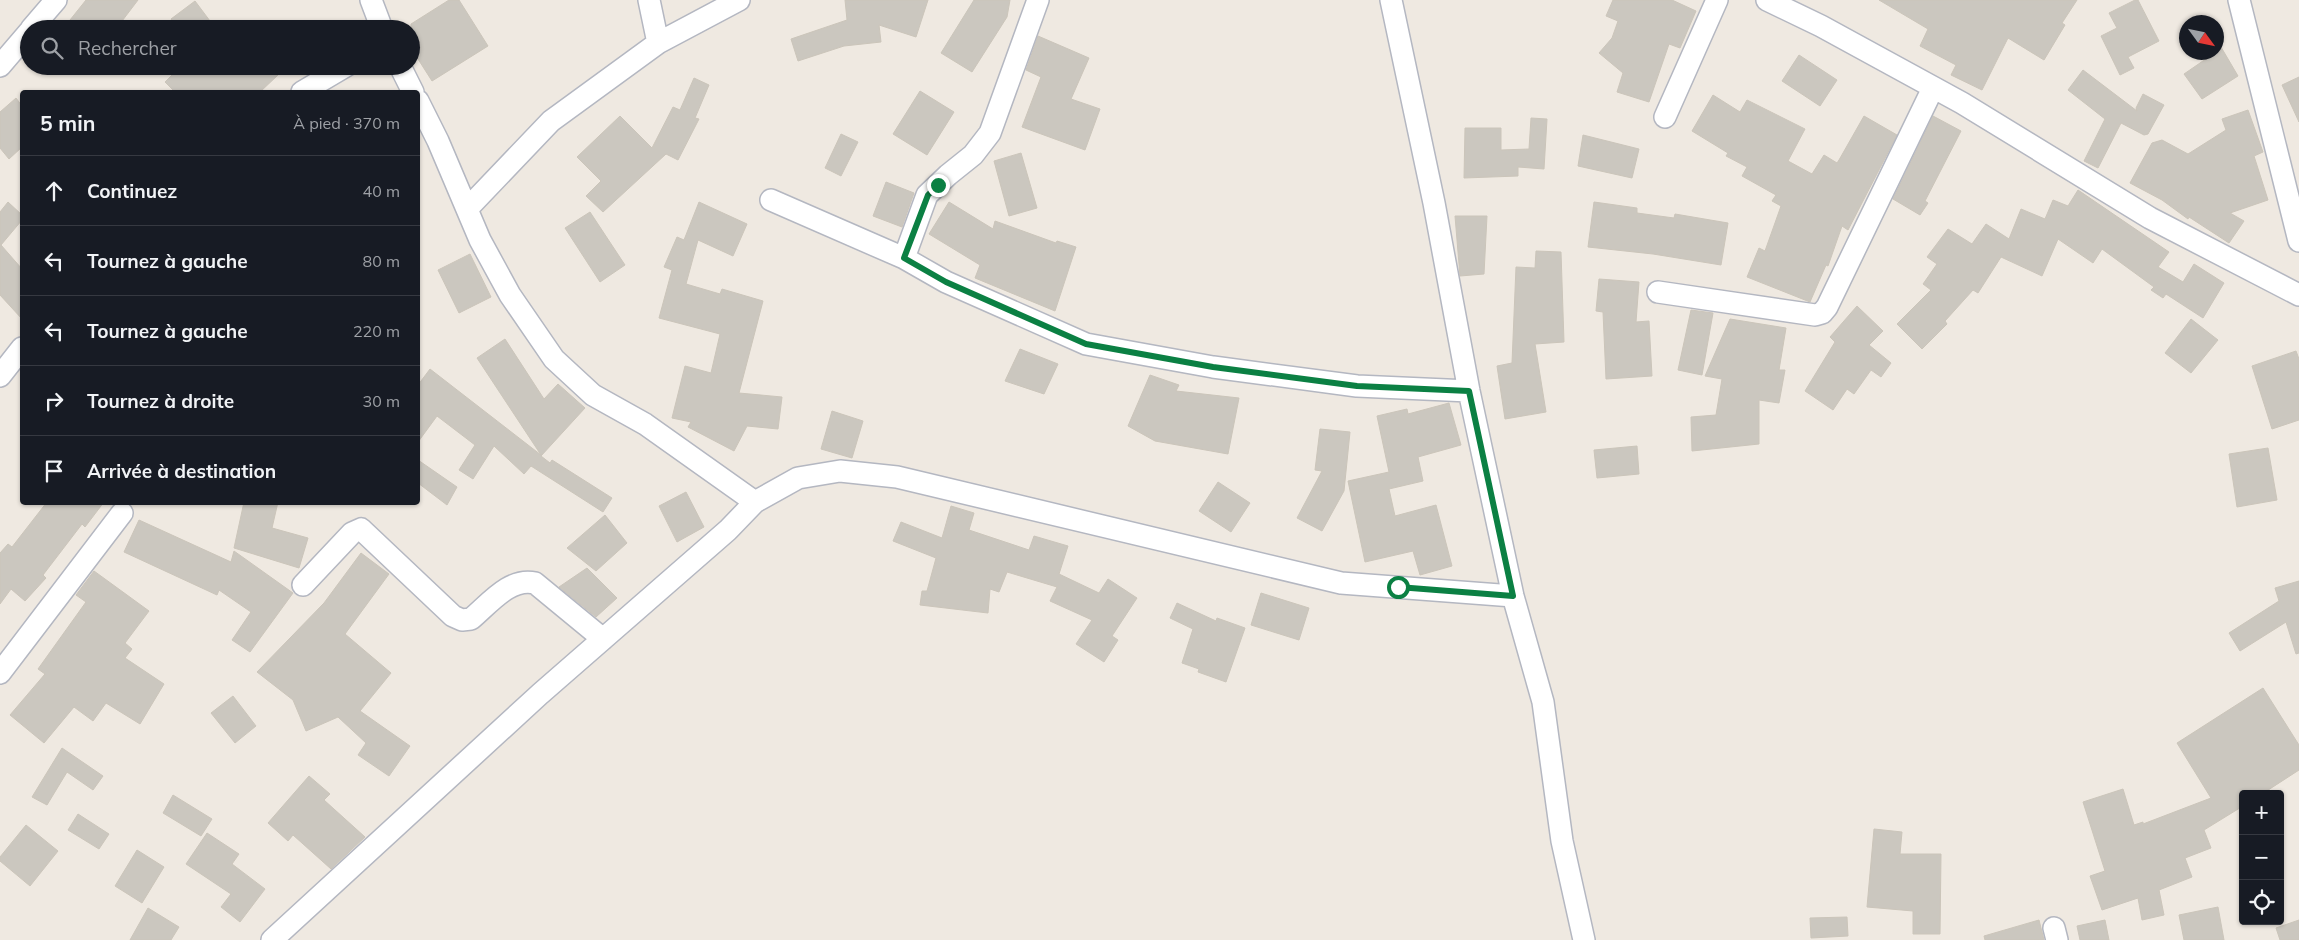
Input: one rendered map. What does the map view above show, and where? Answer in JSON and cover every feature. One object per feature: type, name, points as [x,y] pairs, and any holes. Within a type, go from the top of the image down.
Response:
[{"type":"street","points":[[39,20],[56,0]]},
{"type":"street","points":[[650,0],[658,44]]},
{"type":"street","points":[[467,209],[551,121],[658,44],[739,0]]},
{"type":"street","points":[[904,258],[928,195],[948,175],[973,155],[990,133],[1038,0]]},
{"type":"street","points":[[1391,0],[1434,203],[1469,391],[1513,596],[1543,702],[1562,841],[1584,940]]},
{"type":"street","points":[[1665,117],[1717,0]]},
{"type":"street","points":[[1767,0],[1821,26],[1933,88],[2150,218],[2299,295]]},
{"type":"street","points":[[2239,0],[2299,241]]},
{"type":"street","points":[[376,2],[380,20]]},
{"type":"street","points":[[0,66],[20,43]]},
{"type":"street","points":[[305,90],[331,75]]},
{"type":"street","points":[[404,75],[412,90]]},
{"type":"street","points":[[1658,292],[1815,315],[1822,313],[1827,308],[1933,88]]},
{"type":"street","points":[[420,105],[438,141],[480,240],[510,295],[554,359],[594,395],[645,424],[755,502]]},
{"type":"street","points":[[771,200],[904,258],[946,282],[1086,344],[1213,367],[1357,386],[1469,391]]},
{"type":"street","points":[[0,376],[20,351]]},
{"type":"street","points":[[272,940],[540,694],[728,530],[755,502],[798,478],[840,471],[897,477],[1341,583],[1513,596]]},
{"type":"street","points":[[0,673],[122,512]]},
{"type":"street","points":[[302,585],[352,533],[361,529],[453,616],[462,620],[470,619],[514,583],[526,580],[536,582],[603,639]]},
{"type":"building","points":[[86,0],[138,0],[123,20],[70,20]]},
{"type":"building","points":[[449,0],[459,0],[488,46],[432,81],[420,62],[420,20],[417,20]]},
{"type":"building","points":[[845,0],[928,0],[916,37],[879,25],[881,42],[844,46],[798,61],[791,39],[847,20]]},
{"type":"building","points":[[974,0],[1010,0],[1007,17],[972,72],[941,53]]},
{"type":"building","points":[[1613,0],[1672,0],[1696,11],[1680,48],[1669,44],[1649,102],[1617,92],[1623,73],[1599,53],[1612,38],[1618,21],[1606,16]]},
{"type":"building","points":[[1879,0],[2077,0],[2062,23],[2065,25],[2044,60],[2008,38],[1982,90],[1951,75],[1956,65],[1920,46],[1928,29]]},
{"type":"building","points":[[2138,0],[2159,41],[2128,57],[2134,68],[2120,75],[2101,36],[2117,28],[2109,13]]},
{"type":"building","points":[[195,1],[209,20],[172,20]]},
{"type":"building","points":[[1038,36],[1089,58],[1071,99],[1100,109],[1085,150],[1022,127],[1041,77],[1026,70]]},
{"type":"building","points":[[2224,52],[2238,76],[2202,99],[2184,74],[2204,60],[2224,60]]},
{"type":"building","points":[[1799,55],[1837,80],[1820,106],[1782,81]]},
{"type":"building","points":[[2083,70],[2137,111],[2136,108],[2143,94],[2164,105],[2148,134],[2144,135],[2121,123],[2098,168],[2084,161],[2105,119],[2068,90]]},
{"type":"building","points":[[172,75],[278,75],[262,90],[173,90],[165,82]]},
{"type":"building","points":[[2299,77],[2299,122],[2282,85]]},
{"type":"building","points":[[694,78],[709,85],[695,118],[699,119],[678,160],[666,154],[603,212],[586,196],[601,181],[577,157],[620,116],[652,148],[673,107],[680,110]]},
{"type":"building","points":[[920,91],[954,112],[927,155],[893,134]]},
{"type":"building","points":[[1713,95],[1740,112],[1747,100],[1805,129],[1788,161],[1812,174],[1824,155],[1837,163],[1864,116],[1897,135],[1848,230],[1842,226],[1828,266],[1826,265],[1810,302],[1747,277],[1759,248],[1765,251],[1781,206],[1772,201],[1776,195],[1742,176],[1747,167],[1726,156],[1728,153],[1692,131]]},
{"type":"building","points":[[16,98],[20,103],[20,149],[9,159],[0,148],[0,112]]},
{"type":"building","points":[[2248,110],[2263,152],[2254,156],[2268,200],[2230,213],[2244,221],[2229,243],[2189,217],[2188,219],[2162,200],[2130,183],[2152,143],[2162,140],[2188,154],[2226,130],[2222,119]]},
{"type":"building","points":[[1933,116],[1961,131],[1925,201],[1928,203],[1920,215],[1893,199]]},
{"type":"building","points":[[1531,118],[1547,119],[1544,169],[1518,167],[1518,176],[1464,178],[1465,128],[1501,128],[1501,150],[1529,149]]},
{"type":"building","points":[[841,134],[858,142],[841,176],[825,168]]},
{"type":"building","points":[[1583,135],[1639,149],[1632,178],[1578,166]]},
{"type":"building","points":[[1021,153],[1037,208],[1009,216],[994,161]]},
{"type":"building","points":[[886,182],[914,193],[902,227],[873,216]]},
{"type":"building","points":[[2078,190],[2169,252],[2158,267],[2183,282],[2194,264],[2224,283],[2203,318],[2166,294],[2163,298],[2151,290],[2154,287],[2102,249],[2093,263],[2058,239],[2042,276],[2001,257],[1978,293],[1973,290],[1945,321],[1947,324],[1922,349],[1897,324],[1931,290],[1923,284],[1937,264],[1927,257],[1948,229],[1972,244],[1986,224],[2009,239],[2021,209],[2045,219],[2053,200],[2068,206]]},
{"type":"building","points":[[8,202],[20,213],[20,222],[1,245],[20,267],[20,317],[0,295],[0,212]]},
{"type":"building","points":[[699,202],[747,224],[733,256],[698,240],[686,284],[720,294],[722,289],[763,301],[739,393],[782,397],[778,429],[747,426],[734,451],[688,427],[691,422],[672,418],[685,366],[711,373],[720,334],[659,318],[672,270],[664,267],[677,237],[684,240]]},
{"type":"building","points":[[949,202],[993,229],[995,221],[1056,243],[1057,241],[1076,247],[1055,311],[975,278],[980,265],[929,234]]},
{"type":"building","points":[[1594,202],[1637,208],[1637,213],[1674,218],[1675,214],[1728,223],[1721,265],[1653,254],[1588,247]]},
{"type":"building","points":[[590,212],[625,265],[600,282],[565,228]]},
{"type":"building","points":[[1455,216],[1487,216],[1484,274],[1460,276]]},
{"type":"building","points":[[1536,251],[1561,252],[1564,342],[1535,344],[1546,412],[1505,419],[1497,366],[1512,363],[1516,267],[1535,268]]},
{"type":"building","points":[[470,254],[491,297],[459,313],[438,270]]},
{"type":"building","points":[[1599,279],[1639,282],[1636,322],[1649,321],[1652,376],[1606,379],[1603,312],[1596,311]]},
{"type":"building","points":[[1857,306],[1883,331],[1869,345],[1891,363],[1881,377],[1871,370],[1854,394],[1847,389],[1833,410],[1805,391],[1835,342],[1830,337]]},
{"type":"building","points":[[1691,310],[1713,313],[1702,375],[1678,370]]},
{"type":"building","points":[[1730,319],[1786,328],[1779,370],[1785,370],[1779,403],[1759,400],[1759,444],[1692,451],[1691,417],[1716,415],[1722,379],[1705,376]]},
{"type":"building","points":[[2191,319],[2218,340],[2191,373],[2165,353]]},
{"type":"building","points":[[505,339],[544,399],[558,384],[585,408],[541,456],[550,463],[552,460],[612,498],[603,512],[531,466],[524,474],[494,446],[473,479],[459,470],[475,445],[437,416],[420,439],[420,382],[430,369],[541,455],[477,358]]},
{"type":"building","points":[[1020,349],[1058,364],[1044,394],[1005,381]]},
{"type":"building","points":[[2296,351],[2299,359],[2299,420],[2272,429],[2252,366]]},
{"type":"building","points":[[1150,375],[1179,385],[1176,391],[1239,398],[1228,454],[1155,441],[1128,426]]},
{"type":"building","points":[[1449,403],[1461,445],[1418,457],[1423,481],[1389,489],[1395,516],[1436,505],[1452,566],[1420,575],[1413,551],[1365,562],[1348,481],[1389,472],[1377,416],[1407,409],[1408,414]]},
{"type":"building","points":[[832,411],[863,421],[852,458],[821,449]]},
{"type":"building","points":[[1320,429],[1350,432],[1344,491],[1322,531],[1297,518],[1322,471],[1315,470]]},
{"type":"building","points":[[1637,446],[1639,474],[1597,478],[1594,450]]},
{"type":"building","points":[[2268,448],[2277,500],[2237,507],[2229,454]]},
{"type":"building","points":[[420,461],[457,487],[447,505],[420,485]]},
{"type":"building","points":[[1218,482],[1250,503],[1231,532],[1199,511]]},
{"type":"building","points":[[686,492],[704,527],[677,542],[659,506]]},
{"type":"building","points":[[45,505],[102,505],[85,527],[82,524],[43,575],[46,578],[25,601],[11,589],[0,604],[0,553],[8,544],[12,547]]},
{"type":"building","points":[[243,505],[277,505],[272,528],[308,538],[299,568],[234,548]]},
{"type":"building","points":[[951,506],[974,513],[969,530],[1029,550],[1034,536],[1068,546],[1059,574],[1099,593],[1108,579],[1137,598],[1112,636],[1118,640],[1104,662],[1076,644],[1092,620],[1050,601],[1057,587],[1007,572],[999,592],[990,589],[988,613],[920,605],[922,591],[927,591],[936,558],[893,541],[901,522],[942,538]]},
{"type":"building","points":[[605,515],[627,543],[596,571],[567,548]]},
{"type":"building","points":[[139,520],[231,562],[234,551],[293,593],[250,652],[232,640],[251,612],[219,590],[217,595],[124,552]]},
{"type":"building","points":[[361,553],[389,574],[345,634],[391,673],[360,711],[410,746],[389,776],[358,755],[366,743],[338,717],[306,731],[293,700],[257,672],[324,603]]},
{"type":"building","points":[[587,568],[617,598],[596,617],[559,587]]},
{"type":"building","points":[[94,571],[149,611],[125,643],[132,649],[125,658],[164,684],[140,724],[106,703],[93,721],[74,707],[44,743],[10,715],[45,674],[38,669],[86,602],[76,595]]},
{"type":"building","points":[[2299,581],[2299,653],[2296,654],[2286,622],[2240,651],[2229,633],[2279,601],[2275,588]]},
{"type":"building","points":[[1261,593],[1309,608],[1299,640],[1251,625]]},
{"type":"building","points":[[1177,603],[1216,621],[1217,618],[1245,628],[1226,682],[1198,672],[1199,669],[1182,663],[1193,629],[1170,618]]},
{"type":"building","points":[[2263,688],[2299,745],[2299,770],[2268,790],[2239,790],[2239,808],[2204,830],[2211,848],[2185,858],[2192,877],[2159,890],[2164,915],[2142,920],[2138,898],[2102,910],[2090,876],[2105,871],[2083,802],[2123,789],[2134,825],[2143,822],[2143,824],[2211,798],[2177,743]]},
{"type":"building","points":[[233,696],[256,726],[235,743],[211,713]]},
{"type":"building","points":[[62,748],[103,776],[93,790],[67,772],[47,805],[32,797]]},
{"type":"building","points":[[309,776],[330,794],[324,800],[365,837],[331,869],[293,835],[288,841],[268,823]]},
{"type":"building","points":[[173,795],[212,819],[201,836],[163,813]]},
{"type":"building","points":[[78,814],[109,834],[99,849],[68,830]]},
{"type":"building","points":[[26,825],[58,851],[30,886],[0,861],[0,857]]},
{"type":"building","points":[[1874,829],[1902,832],[1900,854],[1941,854],[1940,934],[1913,934],[1913,911],[1867,907]]},
{"type":"building","points":[[207,833],[239,854],[232,864],[265,889],[240,922],[221,907],[231,894],[186,864]]},
{"type":"building","points":[[137,850],[164,867],[142,903],[115,886]]},
{"type":"building","points":[[2218,907],[2224,940],[2184,940],[2179,915]]},
{"type":"building","points":[[148,908],[179,927],[171,940],[130,940]]},
{"type":"building","points":[[1847,917],[1848,936],[1811,938],[1810,918]]},
{"type":"building","points":[[2039,920],[2044,940],[1985,940],[1984,936]]},
{"type":"building","points":[[2105,920],[2109,940],[2080,940],[2077,926]]},
{"type":"building","points":[[2299,920],[2299,940],[2280,940],[2276,928]]},
{"type":"route","points":[[938,185],[928,195],[904,258],[946,282],[1086,344],[1213,367],[1357,386],[1469,391],[1513,596],[1398,587]]}]
